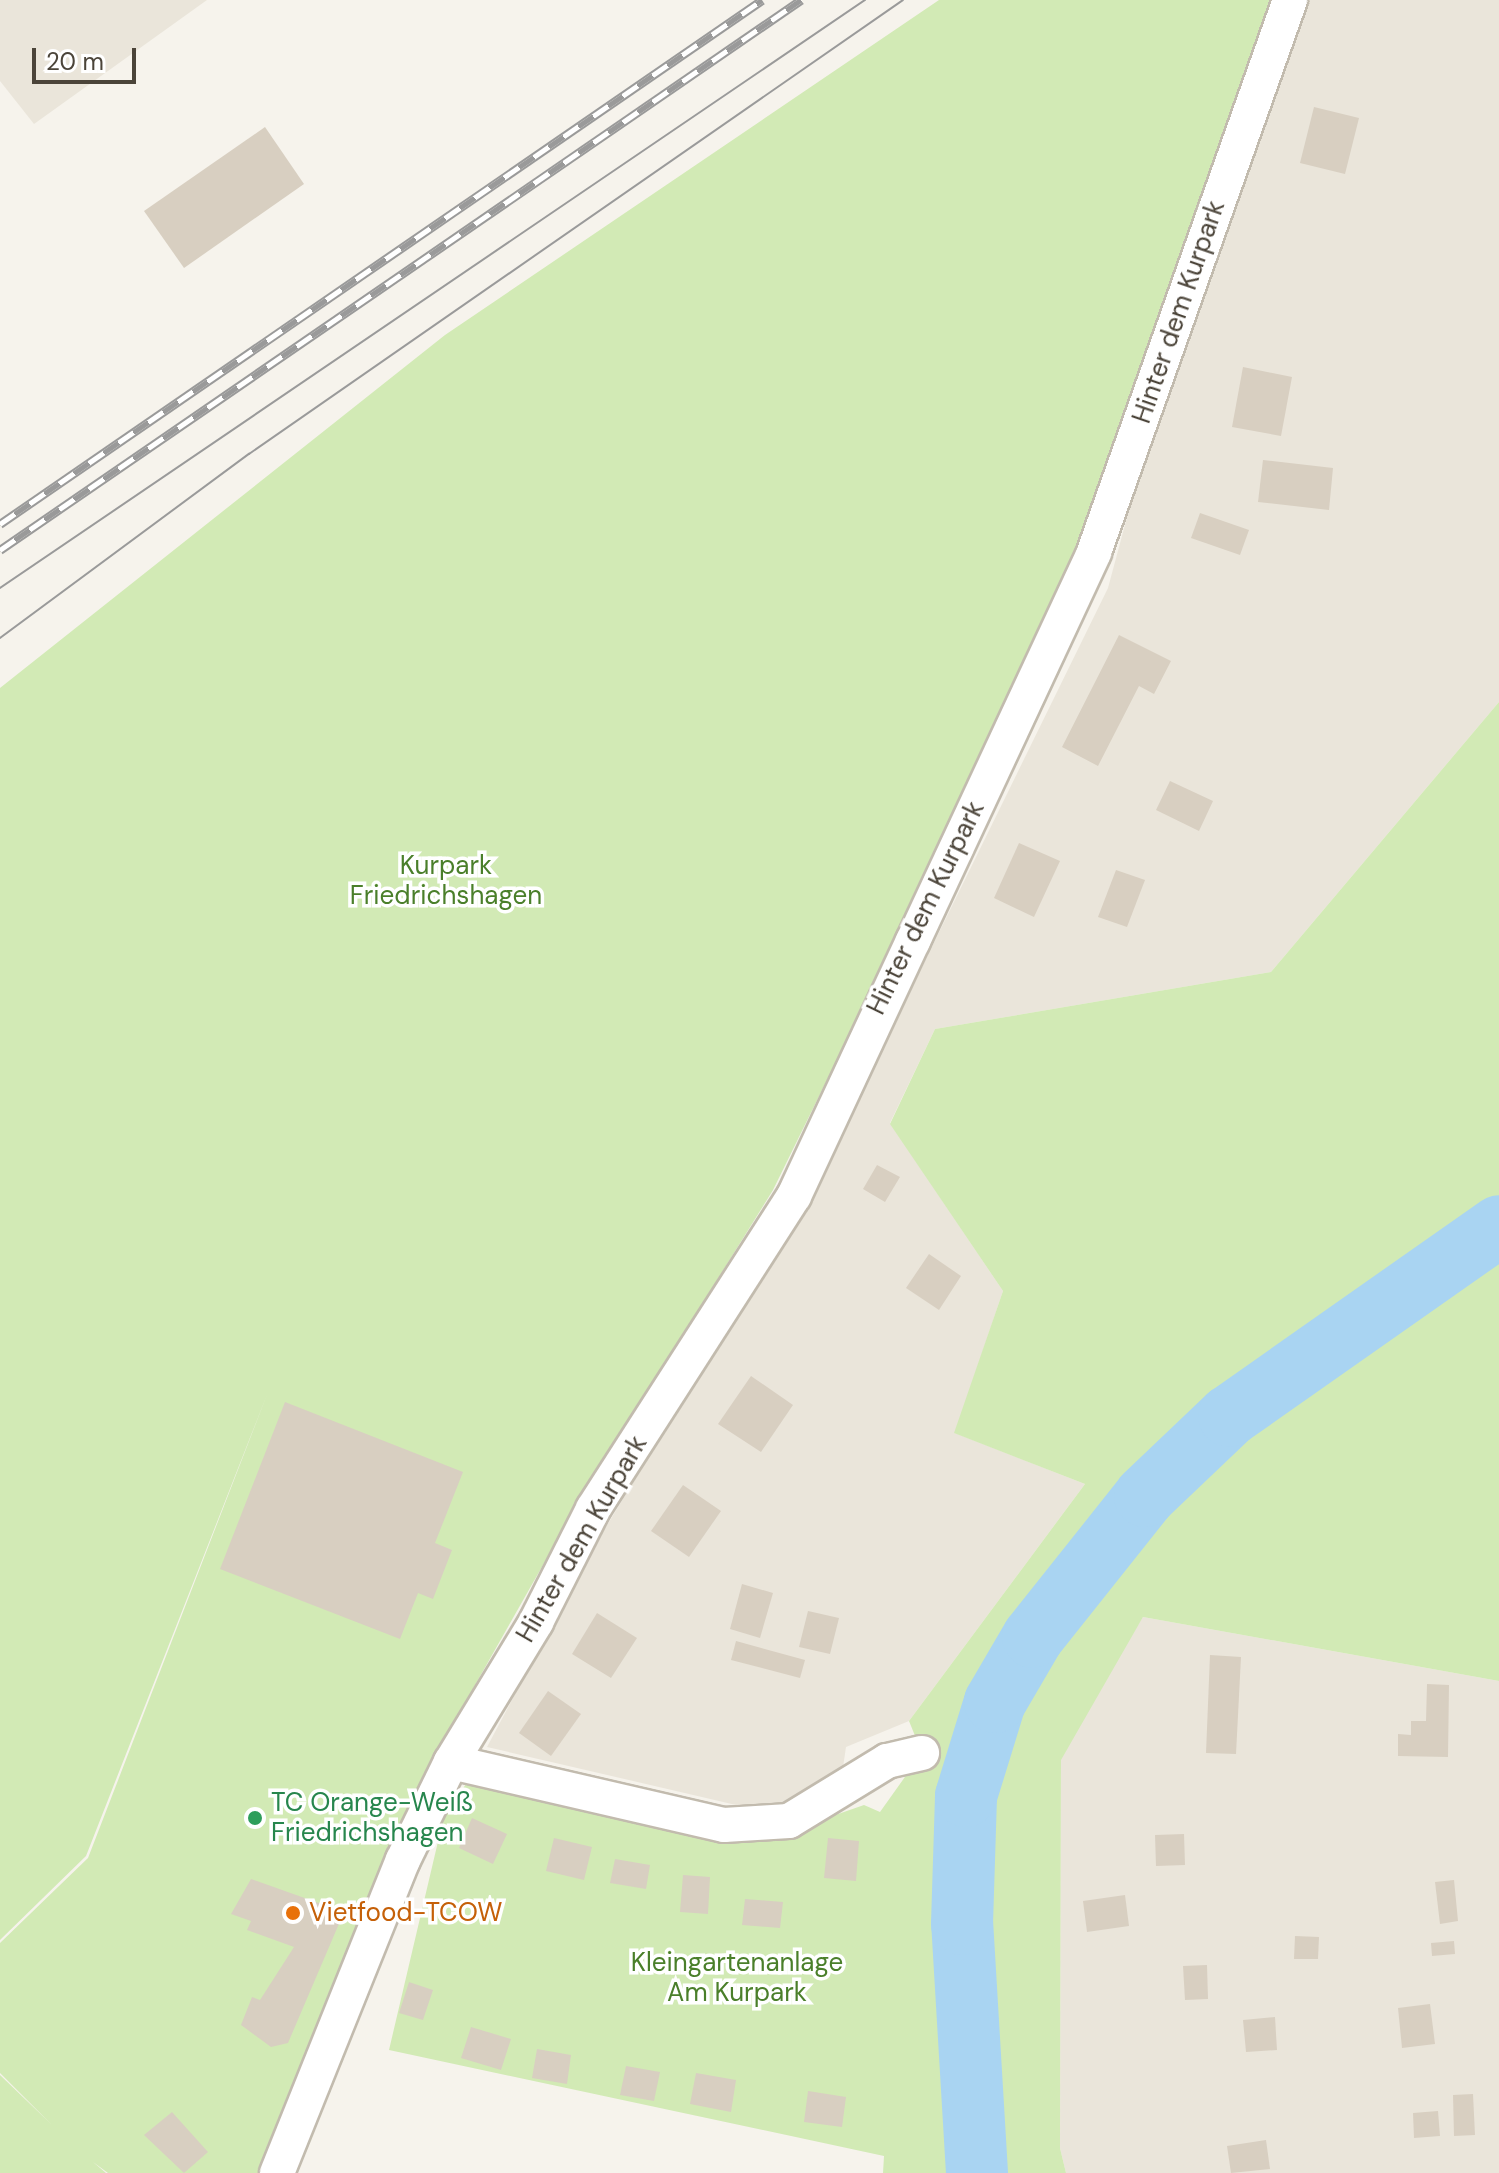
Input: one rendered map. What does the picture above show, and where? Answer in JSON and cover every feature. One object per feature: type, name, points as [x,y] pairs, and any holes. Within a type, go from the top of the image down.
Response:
[{"type":"street","name":"Hinter dem Kurpark","points":[[277,2173],[403,1860],[451,1762],[536,1622],[593,1509],[794,1196],[1094,552],[1290,0]]},
{"type":"street","points":[[451,1762],[724,1825],[789,1821],[887,1761],[922,1753]]},
{"type":"shaded area","points":[[0,0],[207,0],[34,124],[0,81]]},
{"type":"shaded area","points":[[1305,0],[1499,0],[1499,702],[1271,972],[935,1029],[890,1123],[1003,1291],[955,1433],[1085,1484],[909,1721],[846,1747],[841,1781],[775,1814],[487,1747],[590,1553],[815,1185],[1108,588],[1137,480]]},
{"type":"shaded area","points":[[1143,1617],[1499,1681],[1499,2173],[1066,2173],[1060,2148],[1061,1750]]},
{"type":"green space","name":"Kurpark Friedrichshagen","points":[[939,0],[1283,0],[1053,619],[773,1190],[573,1512],[423,1777],[263,2173],[108,2173],[93,2162],[106,2173],[0,2173],[0,2075],[51,2124],[0,2073],[0,1943],[88,1858],[268,1392],[86,1856],[0,1940],[0,688],[445,335]]},
{"type":"green space","name":"Kleingartenanlage Am Kurpark","points":[[1499,702],[1499,1681],[1143,1617],[1061,1760],[1060,2148],[1066,2173],[883,2173],[884,2156],[389,2050],[444,1816],[466,1784],[720,1835],[798,1828],[864,1805],[880,1812],[922,1753],[909,1721],[1085,1484],[954,1433],[1003,1291],[890,1124],[935,1029],[1271,972]]},
{"type":"building","points":[[1314,107],[1359,118],[1345,174],[1300,163]]},
{"type":"building","points":[[265,127],[304,184],[184,268],[144,211]]},
{"type":"building","points":[[1243,367],[1292,377],[1281,436],[1232,427]]},
{"type":"building","points":[[1263,460],[1333,468],[1329,510],[1258,502]]},
{"type":"building","points":[[1200,513],[1249,530],[1240,555],[1191,538]]},
{"type":"building","points":[[1119,635],[1171,661],[1154,694],[1139,686],[1098,766],[1062,747]]},
{"type":"building","points":[[1170,781],[1213,801],[1199,831],[1156,810]]},
{"type":"building","points":[[1019,843],[1060,861],[1034,917],[994,898]]},
{"type":"building","points":[[1116,870],[1145,880],[1127,927],[1098,917]]},
{"type":"building","points":[[877,1165],[900,1177],[885,1202],[863,1189]]},
{"type":"building","points":[[929,1254],[961,1276],[939,1310],[906,1288]]},
{"type":"building","points":[[751,1376],[793,1405],[761,1452],[718,1424]]},
{"type":"building","points":[[285,1402],[463,1472],[435,1543],[452,1550],[433,1599],[418,1593],[400,1639],[220,1569]]},
{"type":"building","points":[[683,1485],[721,1511],[689,1557],[651,1531]]},
{"type":"building","points":[[742,1584],[773,1593],[760,1638],[730,1629]]},
{"type":"building","points":[[808,1611],[839,1618],[830,1654],[799,1647]]},
{"type":"building","points":[[597,1613],[637,1638],[611,1678],[572,1654]]},
{"type":"building","points":[[736,1641],[805,1660],[800,1678],[731,1660]]},
{"type":"building","points":[[1210,1655],[1241,1657],[1236,1754],[1206,1753]]},
{"type":"building","points":[[1427,1684],[1449,1685],[1448,1757],[1398,1756],[1398,1734],[1411,1735],[1411,1721],[1426,1721]]},
{"type":"building","points":[[548,1691],[581,1714],[551,1756],[519,1733]]},
{"type":"building","points":[[472,1818],[507,1834],[493,1864],[459,1848]]},
{"type":"building","points":[[1184,1834],[1185,1865],[1156,1866],[1155,1835]]},
{"type":"building","points":[[554,1838],[592,1847],[584,1880],[546,1871]]},
{"type":"building","points":[[828,1838],[859,1841],[856,1881],[824,1878]]},
{"type":"building","points":[[615,1859],[650,1865],[646,1889],[610,1883]]},
{"type":"building","points":[[683,1875],[710,1877],[708,1914],[680,1912]]},
{"type":"building","points":[[251,1879],[344,1912],[288,2043],[271,2047],[241,2025],[252,1997],[260,2000],[294,1947],[247,1930],[251,1921],[231,1914]]},
{"type":"building","points":[[1454,1880],[1458,1921],[1440,1924],[1435,1882]]},
{"type":"building","points":[[1125,1895],[1129,1926],[1087,1932],[1083,1901]]},
{"type":"building","points":[[745,1899],[783,1902],[780,1928],[742,1925]]},
{"type":"building","points":[[1295,1936],[1319,1937],[1318,1959],[1294,1959]]},
{"type":"building","points":[[1454,1941],[1455,1954],[1432,1956],[1431,1943]]},
{"type":"building","points":[[1207,1965],[1208,1999],[1185,2000],[1183,1966]]},
{"type":"building","points":[[409,1982],[433,1990],[423,2020],[399,2013]]},
{"type":"building","points":[[1430,2004],[1435,2044],[1402,2048],[1398,2008]]},
{"type":"building","points":[[1275,2017],[1277,2050],[1246,2052],[1243,2020]]},
{"type":"building","points":[[471,2027],[511,2039],[501,2070],[461,2058]]},
{"type":"building","points":[[537,2049],[571,2055],[567,2084],[532,2078]]},
{"type":"building","points":[[626,2066],[660,2072],[654,2101],[620,2095]]},
{"type":"building","points":[[696,2073],[736,2080],[731,2112],[690,2104]]},
{"type":"building","points":[[808,2091],[846,2097],[842,2127],[804,2122]]},
{"type":"building","points":[[1473,2094],[1475,2135],[1454,2136],[1453,2095]]},
{"type":"building","points":[[1438,2111],[1440,2136],[1414,2138],[1413,2113]]},
{"type":"building","points":[[172,2112],[208,2152],[184,2173],[144,2135]]},
{"type":"building","points":[[1266,2140],[1270,2169],[1231,2173],[1227,2146]]},
{"type":"waterway","points":[[977,2173],[962,1924],[966,1796],[995,1702],[1033,1637],[1145,1496],[1229,1416],[1499,1226]]},
{"type":"tram line","points":[[0,588],[865,0]]},
{"type":"tram line","points":[[0,638],[249,454],[903,0]]},
{"type":"railway","points":[[0,524],[762,0]]},
{"type":"railway","points":[[0,550],[801,0]]},
{"type":"place","name":"TC Orange-Weiß Friedrichshagen","points":[[255,1818]]},
{"type":"place","name":"Vietfood-TCOW","points":[[293,1913]]}]
